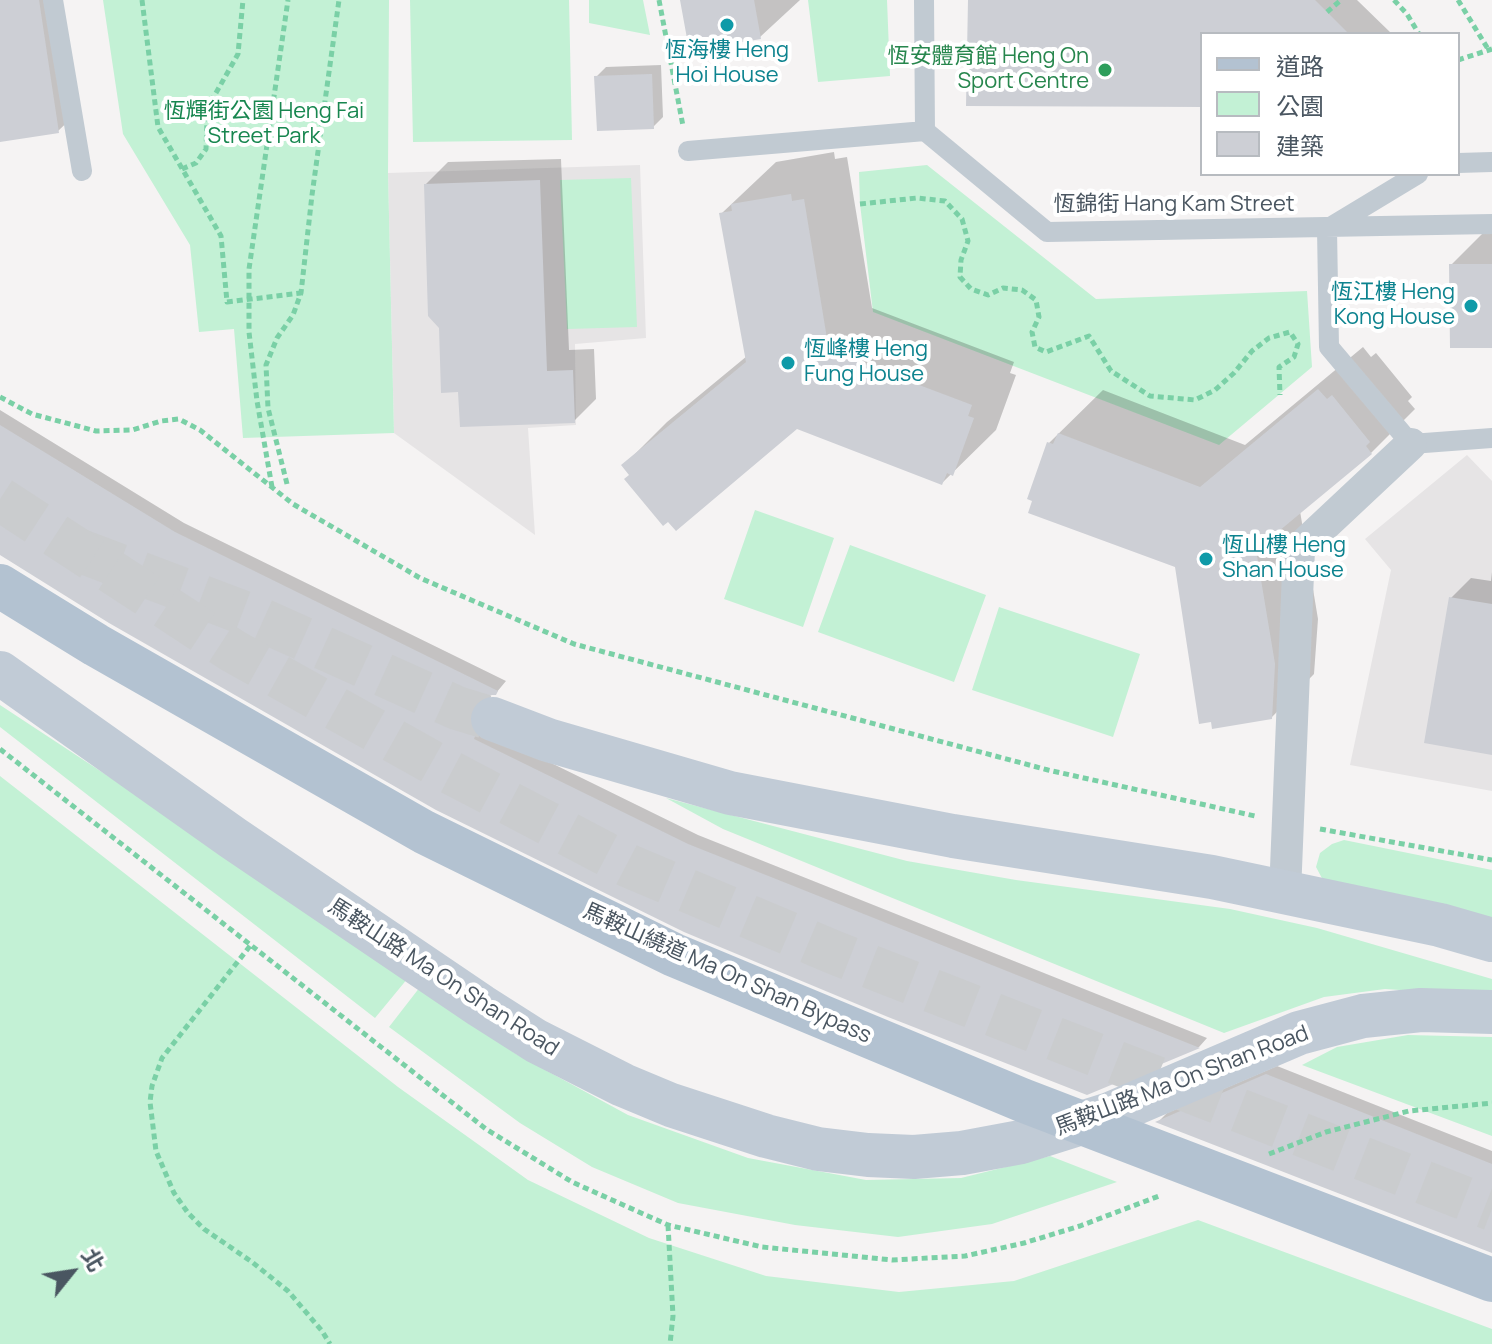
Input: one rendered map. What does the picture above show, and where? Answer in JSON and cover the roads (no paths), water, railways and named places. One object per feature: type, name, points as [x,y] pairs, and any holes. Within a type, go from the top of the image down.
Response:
[{"type":"main road","name":"馬鞍山繞道 Ma On Shan Bypass","points":[[0,586],[96,645],[424,832],[674,955],[1022,1100],[1492,1280]]},
{"type":"main road","name":"馬鞍山路 Ma On Shan Road","points":[[0,673],[233,838],[536,1041],[623,1085],[671,1105],[754,1133],[818,1149],[914,1157],[962,1153],[1021,1142],[1110,1114],[1299,1033],[1363,1016],[1421,1010],[1492,1012]]},
{"type":"main road","points":[[493,719],[548,740],[730,793],[937,833],[1212,877],[1440,925],[1492,940]]},
{"type":"street","points":[[1285,893],[1299,549],[1411,444]]},
{"type":"lane","points":[[53,0],[82,171]]},
{"type":"lane","points":[[688,151],[925,131],[924,0]]},
{"type":"lane","name":"恆錦街 Hang Kam Street","points":[[925,131],[1047,232],[1492,224]]},
{"type":"lane","points":[[1460,163],[1492,162]]},
{"type":"lane","points":[[1415,176],[1327,229],[1329,347],[1411,444],[1492,438]]},
{"type":"tunnel","points":[[0,499],[233,651],[446,770],[629,866],[833,952],[1492,1209]]},
{"type":"tunnel","points":[[78,550],[255,617],[457,708],[493,719]]},
{"type":"place","name":"恆海樓 Heng Hoi House","points":[[727,25]]},
{"type":"place","name":"恆安體育館 Heng On Sport Centre","points":[[1105,70]]},
{"type":"place","name":"恆江樓 Heng Kong House","points":[[1471,306]]},
{"type":"place","name":"恆峰樓 Heng Fung House","points":[[788,363]]},
{"type":"place","name":"恆山樓 Heng Shan House","points":[[1206,559]]},
{"type":"park label","name":"恆輝街公園 Heng Fai Street Park","points":[[264,124]]}]
